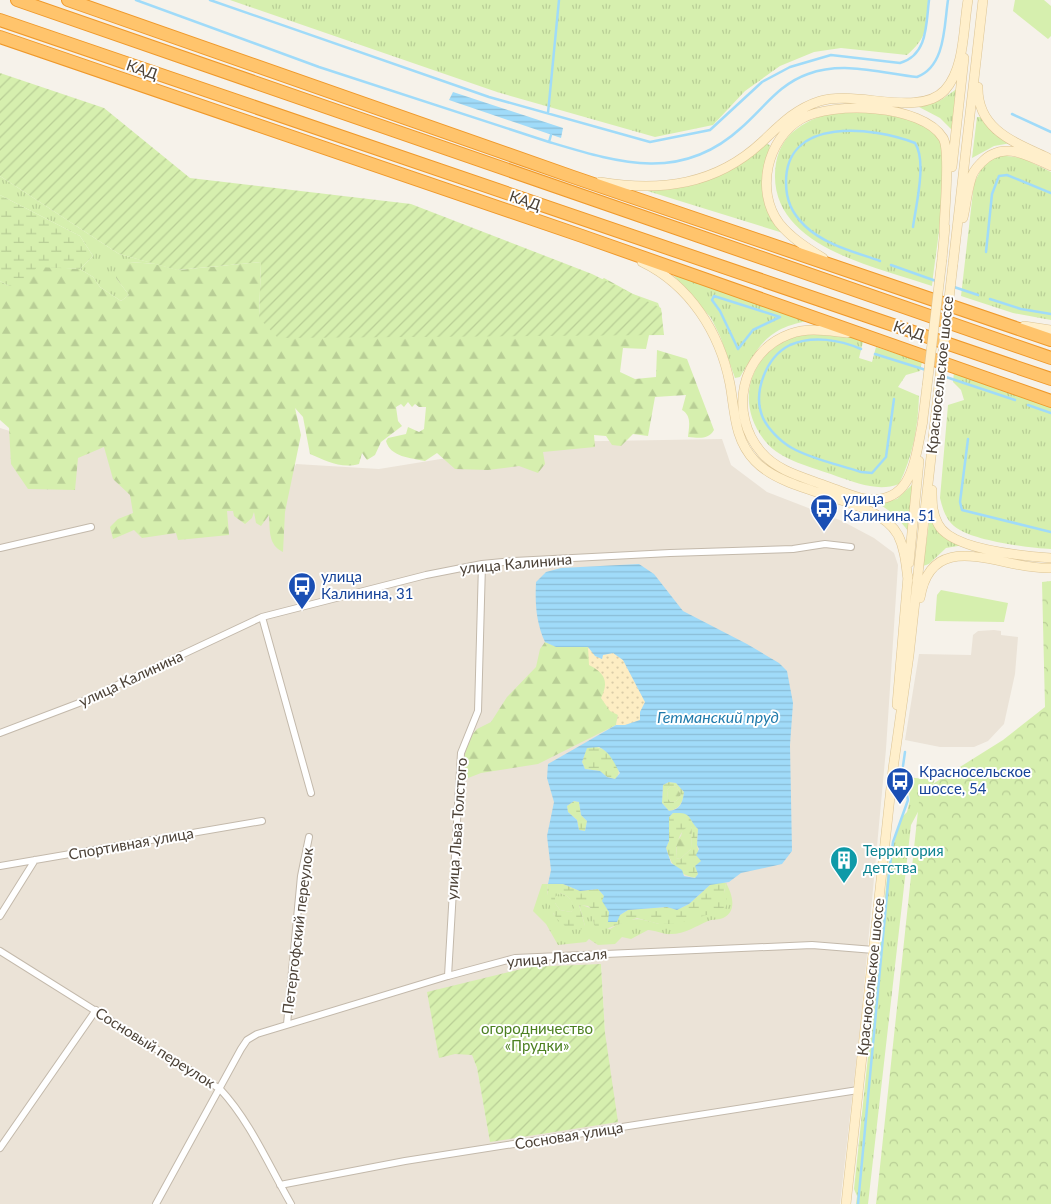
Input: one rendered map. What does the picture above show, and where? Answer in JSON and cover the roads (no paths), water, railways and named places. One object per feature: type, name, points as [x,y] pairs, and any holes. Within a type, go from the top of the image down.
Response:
[{"type":"highway","name":"КАД","points":[[17,0],[1051,358]]},
{"type":"highway","points":[[68,0],[573,177],[1051,340]]},
{"type":"highway","name":"КАД","points":[[0,20],[1051,380]]},
{"type":"highway","points":[[0,37],[582,236],[1051,402]]},
{"type":"highway","points":[[174,81],[333,151]]},
{"type":"main road","points":[[573,177],[638,186],[690,182],[710,175],[749,153],[782,122],[810,104],[838,98],[858,98],[912,104],[935,98],[945,90],[958,67],[970,0]]},
{"type":"main road","name":"Красносельское шоссе","points":[[846,1204],[895,750],[908,580],[925,400],[970,0]]},
{"type":"main road","name":"Красносельское шоссе","points":[[895,750],[909,655],[983,0]]},
{"type":"main road","points":[[979,45],[978,94],[982,114],[997,131],[1051,159]]},
{"type":"main road","points":[[836,266],[796,240],[778,222],[770,205],[766,182],[773,150],[780,139],[801,119],[816,113],[837,109],[859,108],[892,112],[926,122],[938,132],[945,143],[948,164],[944,232]]},
{"type":"main road","points":[[955,247],[967,202],[971,178],[985,158],[994,152],[1005,150],[1022,153],[1051,166]]},
{"type":"main road","points":[[582,236],[652,267],[691,300],[714,334],[727,371],[737,431],[755,462],[786,482],[860,508],[890,524],[898,535],[904,552],[908,580]]},
{"type":"main road","points":[[977,315],[1051,330]]},
{"type":"main road","points":[[856,334],[808,330],[790,334],[764,351],[751,366],[742,396],[743,418],[750,438],[762,454],[773,464],[796,475],[864,499],[882,499],[896,494],[911,474],[923,421]]},
{"type":"main road","points":[[931,456],[933,512],[938,526],[946,534],[961,542],[1016,554],[1051,558]]},
{"type":"main road","points":[[909,655],[921,593],[926,576],[935,564],[949,557],[963,555],[1015,565],[1051,568]]},
{"type":"street","points":[[0,548],[91,527]]},
{"type":"street","name":"улица Калинина","points":[[0,733],[117,686],[262,617],[426,575],[482,564],[670,552],[793,549],[825,544],[852,547]]},
{"type":"street","name":"улица Льва Толстого","points":[[448,976],[461,753],[478,711],[482,564]]},
{"type":"street","points":[[262,617],[311,793]]},
{"type":"street","name":"Спортивная улица","points":[[0,866],[262,821]]},
{"type":"street","name":"Петергофский переулок","points":[[287,1024],[301,876],[309,837]]},
{"type":"street","points":[[0,916],[35,860]]},
{"type":"street","name":"улица Лассаля","points":[[156,1204],[247,1040],[257,1034],[448,976],[515,958],[812,945],[874,950]]},
{"type":"street","name":"Сосновый переулок","points":[[0,951],[220,1089],[230,1100],[291,1204]]},
{"type":"street","points":[[0,1148],[96,1010]]},
{"type":"street","name":"Сосновая улица","points":[[280,1185],[486,1148],[858,1090]]},
{"type":"water","points":[[453,92],[563,128],[561,138],[449,100]]},
{"type":"water","name":"Гетманский пруд","points":[[639,564],[654,574],[683,611],[747,644],[779,663],[787,671],[793,703],[790,745],[792,851],[782,864],[741,873],[729,882],[710,885],[689,904],[677,910],[667,907],[628,910],[620,915],[617,922],[608,922],[609,912],[602,901],[604,896],[598,889],[580,891],[563,884],[548,884],[551,870],[547,836],[554,802],[547,778],[548,764],[616,725],[625,725],[640,720],[640,712],[645,702],[623,660],[613,653],[603,655],[602,659],[595,656],[588,647],[556,647],[545,642],[537,613],[536,582],[546,572],[561,568]],"holes":[[[599,747],[610,755],[620,773],[615,779],[607,777],[600,771],[585,769],[582,762],[587,748]],[[669,782],[676,783],[684,792],[682,802],[676,809],[669,811],[662,803],[663,785]],[[574,801],[579,802],[581,815],[587,821],[585,831],[579,830],[577,820],[568,812],[567,806]],[[673,813],[687,815],[698,829],[697,845],[699,849],[696,855],[701,861],[695,866],[698,874],[695,878],[684,876],[682,870],[671,863],[666,848],[669,841],[669,817]]]},
{"type":"waterway","points":[[136,0],[319,67],[549,142],[600,156],[649,164],[672,162],[696,156],[718,145],[741,128],[780,90],[808,74],[835,68],[849,68],[917,77],[934,64],[942,44],[948,0]]},
{"type":"waterway","points":[[210,0],[489,97],[650,142],[710,130],[762,82],[790,67],[831,55],[900,63],[909,59],[916,53],[924,38],[929,0]]},
{"type":"waterway","points":[[548,113],[559,0]]},
{"type":"waterway","points":[[1012,114],[1051,132]]},
{"type":"waterway","points":[[880,261],[822,238],[805,226],[797,216],[789,201],[786,182],[790,161],[800,146],[816,136],[835,132],[856,131],[897,137],[915,143],[920,161],[920,172],[913,227]]},
{"type":"waterway","points":[[549,142],[551,135]]},
{"type":"waterway","points":[[986,252],[992,194],[999,176],[1007,175],[1051,193]]},
{"type":"waterway","points":[[891,265],[936,281]]},
{"type":"waterway","points":[[954,287],[978,295]]},
{"type":"waterway","points":[[714,296],[780,317],[753,330],[738,349],[720,311],[712,300],[714,296]]},
{"type":"waterway","points":[[990,299],[1021,309],[1051,314]]},
{"type":"waterway","points":[[861,349],[844,343],[817,339],[799,342],[781,351],[768,367],[760,387],[760,408],[765,422],[779,439],[800,452],[861,472],[872,473],[886,457],[894,399]]},
{"type":"waterway","points":[[875,354],[926,370]]},
{"type":"waterway","points":[[943,376],[1015,400]]},
{"type":"waterway","points":[[1028,405],[1051,413]]},
{"type":"waterway","points":[[968,439],[960,502],[962,510],[1051,532]]},
{"type":"waterway","points":[[903,766],[905,752]]},
{"type":"waterway","points":[[858,1204],[889,873],[893,842],[908,800],[904,782]]},
{"type":"place","name":"улица Калинина, 51","points":[[824,532]]},
{"type":"place","name":"улица Калинина, 31","points":[[302,610]]},
{"type":"place","name":"Красносельское шоссе, 54","points":[[900,805]]},
{"type":"place","name":"Территория детства","points":[[844,884]]},
{"type":"park label","name":"огородничество «Прудки»","points":[[537,1038]]}]
